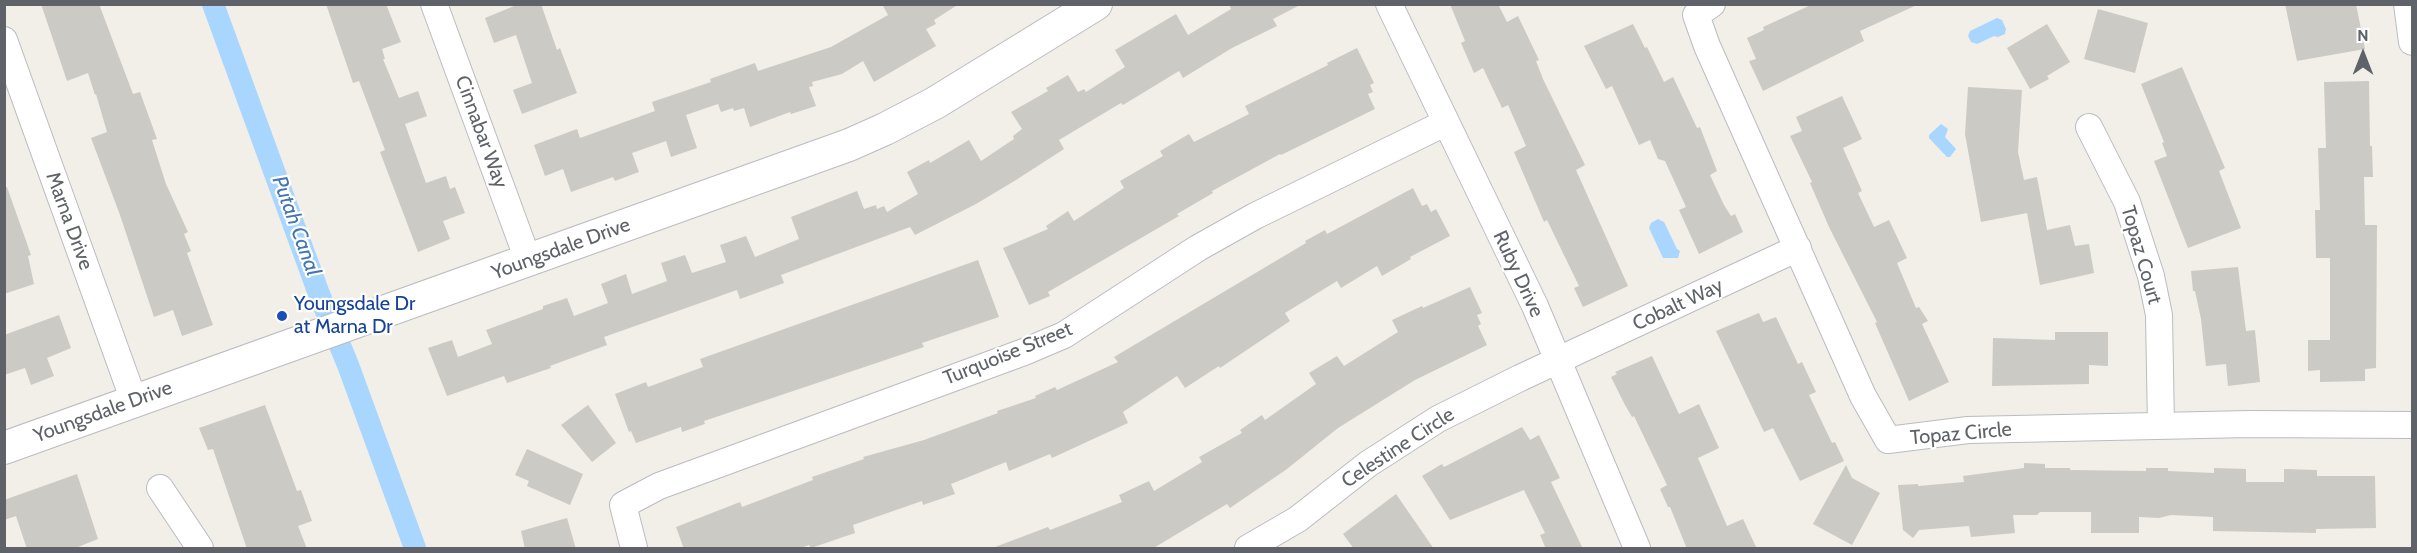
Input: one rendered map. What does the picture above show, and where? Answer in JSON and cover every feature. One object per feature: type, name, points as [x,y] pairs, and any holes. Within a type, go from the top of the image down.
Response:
[{"type":"street","name":"Cinnabar Way","points":[[434,4],[528,260]]},
{"type":"street","name":"Youngsdale Drive","points":[[4,448],[838,149],[885,129],[935,103],[1096,4]]},
{"type":"street","name":"Ruby Drive","points":[[1389,4],[1535,306],[1637,549]]},
{"type":"street","name":"Topaz Circle","points":[[1712,4],[1696,15],[1707,46],[1863,396],[1888,440],[1968,430],[2250,424],[2412,425]]},
{"type":"street","points":[[2406,4],[2412,42]]},
{"type":"street","name":"Marna Drive","points":[[4,40],[134,401]]},
{"type":"street","name":"Turquoise Street","points":[[634,549],[623,505],[659,486],[1024,352],[1064,335],[1198,248],[1255,216],[1445,123]]},
{"type":"street","name":"Topaz Court","points":[[2089,127],[2127,202],[2151,276],[2158,315],[2161,426]]},
{"type":"street","name":"Cobalt Way","points":[[1557,362],[1798,248]]},
{"type":"street","name":"Celestine Circle","points":[[1248,549],[1298,519],[1368,464],[1438,420],[1557,362]]},
{"type":"street","points":[[160,488],[200,549]]},
{"type":"water","points":[[1997,18],[2002,20],[2006,29],[2005,34],[1994,36],[1977,44],[1971,42],[1968,36],[1970,31]]},
{"type":"water","points":[[1941,124],[1948,129],[1945,137],[1956,149],[1950,157],[1947,157],[1929,138],[1929,135]]},
{"type":"water","points":[[1658,219],[1664,222],[1680,251],[1678,258],[1663,258],[1649,228],[1651,223]]},
{"type":"building","points":[[41,4],[99,4],[133,94],[140,92],[157,139],[152,140],[166,184],[188,232],[184,234],[191,251],[187,253],[213,325],[182,336],[173,310],[154,317],[91,138],[107,132],[96,94],[88,73],[67,81]]},
{"type":"building","points":[[326,4],[386,4],[401,42],[382,49],[385,59],[383,59],[399,98],[418,91],[427,116],[405,124],[426,183],[446,176],[450,189],[455,187],[465,213],[443,221],[450,239],[418,252],[380,152],[385,150],[359,81],[353,83]]},
{"type":"building","points":[[519,4],[541,4],[557,50],[560,48],[577,93],[522,114],[513,90],[532,83],[516,35],[494,43],[485,18]]},
{"type":"building","points":[[882,4],[959,4],[934,20],[936,24],[926,29],[936,46],[874,82],[863,61],[842,74],[812,82],[813,86],[809,87],[816,106],[791,114],[790,112],[750,127],[744,108],[734,111],[733,108],[721,112],[718,104],[686,115],[697,148],[671,157],[666,141],[632,153],[639,172],[615,181],[613,177],[571,192],[563,169],[545,176],[534,145],[577,129],[580,138],[655,111],[652,102],[711,82],[710,79],[755,63],[758,71],[831,47],[888,15]]},
{"type":"building","points":[[1229,4],[1302,4],[1273,19],[1277,26],[1232,48],[1183,78],[1179,71],[1059,140],[1064,149],[976,204],[915,235],[910,227],[781,275],[784,283],[740,299],[737,290],[604,337],[607,345],[550,366],[551,368],[507,383],[504,376],[447,396],[428,348],[452,340],[458,357],[492,344],[486,330],[543,309],[543,306],[567,298],[574,316],[608,303],[601,284],[626,274],[632,294],[667,281],[661,263],[685,255],[692,273],[726,262],[720,245],[746,236],[755,257],[799,239],[791,217],[857,191],[864,209],[876,205],[877,209],[884,206],[887,212],[918,194],[907,172],[929,160],[930,163],[969,140],[981,161],[1014,139],[1013,136],[1022,129],[1011,112],[1048,91],[1046,88],[1068,75],[1078,92],[1084,89],[1086,92],[1125,67],[1115,50],[1176,14],[1188,35],[1231,9]]},
{"type":"building","points":[[1450,4],[1498,4],[1507,22],[1518,16],[1539,60],[1536,61],[1543,79],[1585,165],[1576,170],[1628,286],[1583,307],[1574,288],[1579,286],[1547,220],[1544,222],[1514,152],[1526,146],[1508,105],[1502,108],[1483,68],[1474,73],[1461,43],[1465,41]]},
{"type":"building","points":[[1813,4],[1919,4],[1860,31],[1864,41],[1763,91],[1749,61],[1756,59],[1747,38],[1764,30],[1763,27]]},
{"type":"building","points":[[2285,4],[2356,4],[2365,49],[2297,61]]},
{"type":"building","points":[[2098,9],[2148,23],[2135,73],[2084,59]]},
{"type":"building","points":[[1633,24],[1664,82],[1673,77],[1697,128],[1700,127],[1717,171],[1710,175],[1724,205],[1731,216],[1735,214],[1743,232],[1699,254],[1679,210],[1686,207],[1665,161],[1658,159],[1650,140],[1639,145],[1612,86],[1606,89],[1584,46]]},
{"type":"building","points":[[2047,24],[2070,62],[2047,76],[2049,79],[2030,89],[2007,48]]},
{"type":"building","points":[[1357,48],[1374,83],[1370,85],[1373,92],[1368,94],[1375,109],[1280,154],[1212,191],[1213,193],[1177,214],[1179,216],[1048,292],[1050,296],[1029,305],[1003,248],[1048,229],[1046,226],[1068,211],[1074,221],[1124,188],[1120,181],[1163,156],[1160,151],[1189,134],[1194,142],[1249,114],[1245,106]]},
{"type":"building","points":[[2182,67],[2225,168],[2219,171],[2241,228],[2188,248],[2154,161],[2167,156],[2162,143],[2164,142],[2141,84]]},
{"type":"building","points":[[2369,81],[2373,177],[2364,177],[2365,225],[2377,225],[2376,368],[2365,369],[2365,381],[2320,382],[2320,370],[2308,371],[2308,340],[2330,340],[2330,258],[2316,258],[2315,210],[2320,210],[2318,148],[2326,148],[2324,82]]},
{"type":"building","points":[[1968,87],[2022,90],[2018,152],[2024,180],[2037,177],[2047,230],[2070,225],[2075,246],[2089,244],[2094,273],[2040,285],[2027,213],[1981,222],[1965,134]]},
{"type":"building","points":[[1842,96],[1862,139],[1843,148],[1862,191],[1858,193],[1874,227],[1889,220],[1907,258],[1897,263],[1916,308],[1919,307],[1928,321],[1922,324],[1949,382],[1909,401],[1875,323],[1877,322],[1829,227],[1810,183],[1812,182],[1790,136],[1802,131],[1796,117]]},
{"type":"building","points":[[7,187],[31,255],[28,256],[34,284],[4,294],[4,188]]},
{"type":"building","points":[[1413,188],[1422,206],[1427,204],[1431,212],[1436,209],[1450,236],[1410,257],[1411,259],[1382,276],[1377,266],[1341,288],[1337,281],[1285,313],[1290,321],[1220,368],[1219,366],[1185,388],[1177,376],[1123,412],[1128,423],[1052,458],[1050,454],[1009,471],[1006,462],[951,484],[955,494],[923,505],[922,501],[853,525],[855,533],[811,548],[809,545],[797,549],[684,549],[676,527],[740,502],[742,507],[813,480],[812,477],[864,459],[863,457],[924,440],[998,413],[997,411],[1036,398],[1035,396],[1055,387],[1057,390],[1118,362],[1114,357],[1306,243],[1305,241],[1325,230],[1327,234]]},
{"type":"building","points":[[978,260],[999,317],[922,343],[924,347],[704,421],[705,424],[682,432],[681,427],[636,443],[631,431],[629,432],[615,394],[646,382],[648,387],[703,367],[700,359]]},
{"type":"building","points":[[2238,267],[2246,331],[2255,330],[2260,382],[2228,386],[2226,364],[2206,366],[2201,319],[2195,291],[2193,291],[2191,271]]},
{"type":"building","points":[[1470,287],[1482,313],[1477,315],[1481,324],[1478,326],[1487,345],[1415,380],[1338,428],[1287,469],[1230,508],[1227,504],[1152,549],[996,549],[995,547],[1048,527],[1050,530],[1122,502],[1119,495],[1149,481],[1154,491],[1202,462],[1199,457],[1242,433],[1240,430],[1262,415],[1265,420],[1316,384],[1309,373],[1337,356],[1344,366],[1398,332],[1392,320]]},
{"type":"building","points":[[1759,313],[1763,322],[1776,317],[1798,364],[1802,362],[1816,392],[1809,395],[1832,443],[1835,442],[1844,461],[1800,481],[1773,428],[1764,432],[1716,331]]},
{"type":"building","points":[[59,315],[71,348],[47,358],[54,376],[31,385],[25,368],[4,375],[4,335]]},
{"type":"building","points":[[2055,332],[2108,332],[2108,366],[2089,365],[2089,384],[1992,386],[1993,338],[2055,340]]},
{"type":"building","points":[[1652,356],[1679,414],[1699,404],[1719,448],[1698,458],[1727,526],[1743,519],[1757,549],[1687,549],[1660,489],[1667,485],[1634,416],[1632,417],[1611,377],[1617,374],[1615,372]]},
{"type":"building","points":[[265,405],[297,491],[301,490],[312,521],[298,526],[307,549],[247,549],[213,449],[208,450],[199,428]]},
{"type":"building","points":[[588,405],[616,443],[592,462],[561,425]]},
{"type":"building","points":[[1522,427],[1530,440],[1539,435],[1560,478],[1551,482],[1583,549],[1546,549],[1540,535],[1545,533],[1524,490],[1450,520],[1422,476],[1442,464],[1444,467]]},
{"type":"building","points":[[527,449],[583,474],[570,505],[527,486],[529,481],[515,475]]},
{"type":"building","points":[[2024,463],[2045,464],[2045,468],[2070,468],[2070,470],[2146,471],[2146,468],[2168,468],[2168,471],[2214,473],[2214,468],[2246,469],[2246,482],[2284,482],[2284,469],[2317,470],[2317,476],[2375,476],[2376,528],[2316,529],[2316,533],[2213,531],[2213,517],[2171,515],[2159,518],[2139,517],[2139,533],[2091,533],[2091,512],[2040,512],[2037,515],[2013,515],[2015,533],[1971,537],[1969,526],[1919,530],[1913,538],[1903,530],[1898,485],[1918,484],[1918,486],[1964,482],[1963,476],[2024,468]]},
{"type":"building","points":[[1846,465],[1852,478],[1880,493],[1852,545],[1813,524]]},
{"type":"building","points":[[77,474],[98,539],[73,549],[27,549],[16,516],[4,520],[4,500]]},
{"type":"building","points":[[1396,494],[1434,549],[1354,549],[1343,534]]},
{"type":"building","points":[[567,518],[576,549],[525,549],[521,531]]},
{"type":"waterway","name":"Putah Canal","points":[[213,4],[415,548]]},
{"type":"place","name":"Youngsdale Dr at Marna Dr","points":[[282,316]]}]
